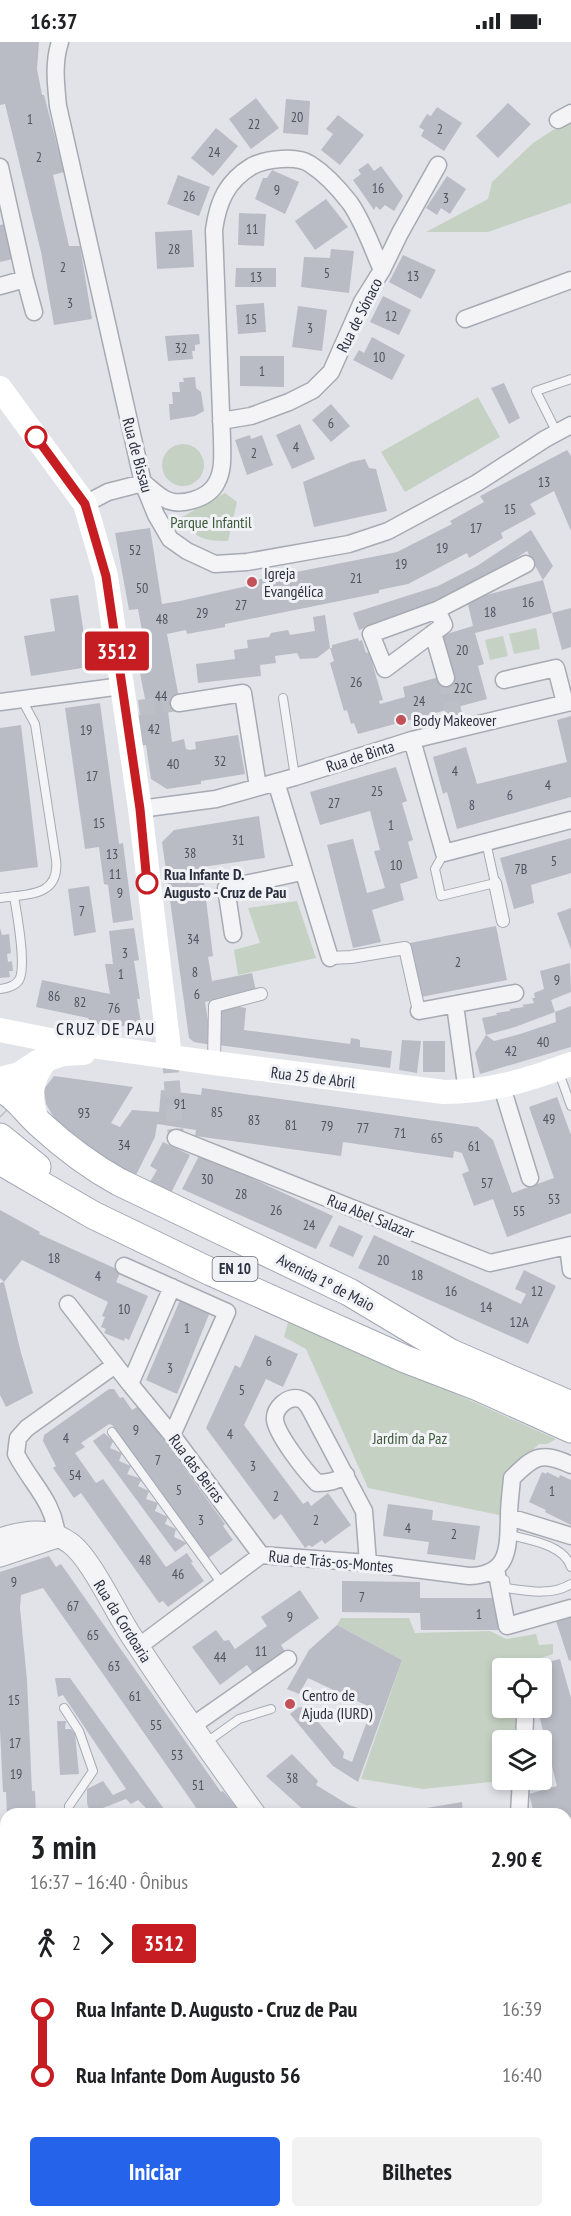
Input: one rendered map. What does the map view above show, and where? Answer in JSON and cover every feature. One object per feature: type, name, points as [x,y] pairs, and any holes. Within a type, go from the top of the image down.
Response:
[{"type":"main road","points":[[0,388],[85,504],[106,576],[122,686],[132,709],[140,809],[170,1057]]},
{"type":"main road","name":"Rua 25 de Abril","points":[[0,1030],[25,1036],[214,1064],[417,1090],[467,1092],[502,1087],[564,1067]]},
{"type":"main road","name":"Rua 25 de Abril","points":[[0,1079],[19,1074],[39,1061],[63,1054],[126,1050]]},
{"type":"main road","points":[[38,1122],[31,1102],[32,1085],[34,1076],[48,1059]]},
{"type":"main road","name":"Avenida 1º de Maio","points":[[0,1088],[19,1100],[38,1122],[86,1163],[119,1182],[349,1292],[451,1353],[571,1405]]},
{"type":"main road","name":"EN 10","points":[[1,1117],[45,1152],[115,1195],[414,1338],[451,1353]]},
{"type":"main road","name":"EN 10","points":[[0,1137],[52,1179],[104,1208],[328,1312],[478,1387],[571,1429]]},
{"type":"main road","name":"EN 10","points":[[3,1165],[93,1215],[211,1272],[405,1359],[478,1387]]},
{"type":"street","name":"Rua de Bissau","points":[[60,42],[57,52],[56,78],[58,106],[142,483],[170,539],[187,551],[215,564],[247,562],[349,544],[388,531],[477,483],[567,430]]},
{"type":"street","name":"Rua de Sónaco","points":[[286,159],[309,162],[350,203],[382,270],[362,302],[331,372],[313,390],[251,416],[221,421],[214,230],[220,200],[231,182],[261,161],[286,159]]},
{"type":"street","points":[[382,270],[438,165]]},
{"type":"street","points":[[1,170],[34,312]]},
{"type":"street","points":[[0,286],[25,279]]},
{"type":"street","points":[[465,319],[571,280]]},
{"type":"street","points":[[85,504],[108,492],[142,483],[164,499],[177,503],[206,494],[217,483],[221,469],[221,421]]},
{"type":"street","points":[[437,610],[444,625],[385,669],[371,634],[437,610],[526,564]]},
{"type":"street","points":[[433,633],[446,678]]},
{"type":"street","name":"Rua de Binta","points":[[140,809],[194,803],[258,787],[412,740],[568,702],[556,668],[504,680]]},
{"type":"street","points":[[0,702],[122,686]]},
{"type":"street","points":[[179,703],[243,693],[258,787]]},
{"type":"street","points":[[412,740],[444,853],[571,820]]},
{"type":"street","points":[[276,782],[330,958],[405,948],[419,1011],[515,993]]},
{"type":"street","points":[[232,934],[226,888],[302,872]]},
{"type":"street","points":[[495,883],[503,921]]},
{"type":"street","points":[[214,1064],[215,1006],[261,994]]},
{"type":"street","points":[[455,1005],[467,1092]]},
{"type":"street","points":[[502,1087],[530,1178]]},
{"type":"street","name":"Rua Abel Salazar","points":[[176,1138],[490,1263],[570,1245]]},
{"type":"street","points":[[570,1245],[571,1270]]},
{"type":"street","points":[[124,1266],[227,1312],[172,1435]]},
{"type":"street","points":[[129,1384],[172,1287]]},
{"type":"street","name":"Rua das Beiras","points":[[68,1304],[129,1384],[172,1435],[261,1555]]},
{"type":"street","points":[[57,1537],[56,1522],[48,1502],[16,1454],[18,1438],[27,1428],[115,1365]]},
{"type":"street","points":[[346,1474],[337,1481],[328,1483],[317,1483],[310,1476],[294,1455],[275,1422],[275,1413],[281,1405],[289,1399],[298,1398],[306,1403],[346,1474],[364,1511],[368,1563]]},
{"type":"street","points":[[571,1465],[558,1459],[538,1457],[530,1460],[512,1478],[510,1535],[500,1565],[507,1626],[571,1608]]},
{"type":"street","points":[[509,1517],[571,1536]]},
{"type":"street","points":[[7,1533],[32,1531],[57,1537]]},
{"type":"street","points":[[0,1556],[57,1537]]},
{"type":"street","name":"Rua da Cordoaria","points":[[57,1537],[81,1553],[138,1647],[251,1808]]},
{"type":"street","name":"Rua de Trás-os-Montes","points":[[138,1647],[261,1555],[368,1563],[469,1576],[485,1576],[500,1565]]},
{"type":"street","points":[[192,1726],[288,1659]]},
{"type":"street","points":[[524,1730],[525,1719]]},
{"type":"street","points":[[519,1808],[520,1790]]},
{"type":"lane","points":[[567,430],[537,391],[571,379]]},
{"type":"lane","points":[[283,698],[295,777]]},
{"type":"lane","points":[[0,898],[39,892],[48,888],[56,876],[35,724],[21,699]]},
{"type":"lane","points":[[444,853],[435,869],[441,896],[495,883],[486,842]]},
{"type":"lane","points":[[0,989],[15,985],[20,979],[22,965],[14,896]]},
{"type":"lane","points":[[564,1067],[571,1106]]},
{"type":"lane","points":[[112,1432],[222,1584]]},
{"type":"lane","points":[[510,1535],[543,1542],[569,1560],[571,1567]]},
{"type":"lane","points":[[500,1565],[506,1587],[528,1592],[562,1589],[571,1584]]},
{"type":"lane","points":[[64,1708],[79,1731],[93,1770],[69,1808]]},
{"type":"lane","points":[[204,1744],[239,1719],[271,1709]]},
{"type":"green space","points":[[571,124],[571,203],[488,232],[426,232],[488,199],[492,182],[533,143],[553,130]]},
{"type":"green space","points":[[478,397],[500,437],[405,492],[381,452]]},
{"type":"green space","points":[[183,444],[198,450],[204,465],[198,480],[183,486],[168,480],[162,465],[168,450]]},
{"type":"green space","name":"Parque Infantil","points":[[225,493],[237,502],[228,541],[206,539],[195,534],[182,517]]},
{"type":"green space","points":[[536,628],[540,649],[514,654],[509,634]]},
{"type":"green space","points":[[503,636],[508,656],[490,660],[485,640]]},
{"type":"green space","points":[[297,901],[316,958],[238,975],[234,950],[260,943],[248,908]]},
{"type":"green space","name":"Jardim da Paz","points":[[289,1319],[556,1439],[547,1444],[539,1444],[517,1465],[509,1517],[368,1488],[306,1349],[284,1337]]},
{"type":"green space","points":[[341,1618],[409,1618],[415,1633],[490,1631],[506,1639],[536,1634],[539,1645],[553,1644],[553,1654],[541,1658],[492,1658],[492,1718],[518,1718],[516,1730],[492,1730],[492,1782],[423,1789],[361,1779],[402,1660],[337,1625]]},
{"type":"building","points":[[0,42],[39,42],[37,69],[42,95],[44,95],[64,172],[53,175],[69,246],[80,246],[92,319],[54,325],[41,252],[5,104],[0,105]]},
{"type":"building","points":[[256,98],[279,128],[251,149],[229,119]]},
{"type":"building","points":[[286,99],[310,101],[308,135],[283,133]]},
{"type":"building","points":[[508,103],[531,124],[498,158],[476,136]]},
{"type":"building","points":[[437,107],[462,123],[444,151],[421,136],[424,130],[419,127],[427,114],[431,116]]},
{"type":"building","points":[[338,115],[364,135],[340,165],[321,150],[333,134],[326,129]]},
{"type":"building","points":[[216,128],[238,146],[213,176],[191,158]]},
{"type":"building","points":[[368,163],[374,171],[381,166],[403,196],[394,211],[385,205],[380,210],[376,206],[374,210],[353,180],[361,174],[358,170]]},
{"type":"building","points":[[272,170],[299,182],[285,214],[255,199],[263,178],[267,178]]},
{"type":"building","points":[[178,175],[210,187],[199,216],[167,204]]},
{"type":"building","points":[[447,176],[466,189],[450,214],[441,208],[437,215],[426,208]]},
{"type":"building","points":[[326,199],[348,227],[315,250],[295,221]]},
{"type":"building","points":[[239,213],[266,214],[264,246],[238,245]]},
{"type":"building","points":[[4,224],[13,259],[0,262],[0,225]]},
{"type":"building","points":[[192,230],[194,267],[157,269],[155,232]]},
{"type":"building","points":[[331,249],[354,251],[349,293],[301,287],[304,257],[330,258]]},
{"type":"building","points":[[403,255],[436,270],[421,299],[389,282]]},
{"type":"building","points":[[236,268],[276,268],[276,287],[235,287]]},
{"type":"building","points":[[383,296],[411,310],[399,335],[370,322]]},
{"type":"building","points":[[264,303],[266,332],[238,334],[236,305]]},
{"type":"building","points":[[298,306],[327,310],[322,351],[292,347]]},
{"type":"building","points":[[199,334],[200,344],[195,345],[195,351],[192,351],[193,359],[168,361],[165,336]]},
{"type":"building","points":[[372,337],[405,355],[392,380],[353,360],[359,350],[364,353]]},
{"type":"building","points":[[240,356],[284,356],[284,387],[240,386]]},
{"type":"building","points":[[195,377],[196,388],[201,392],[204,411],[195,416],[170,420],[169,404],[173,404],[172,392],[180,392],[179,382],[184,382],[183,378]]},
{"type":"building","points":[[504,383],[520,418],[509,424],[491,388]]},
{"type":"building","points":[[331,404],[350,426],[331,442],[312,420]]},
{"type":"building","points":[[300,424],[315,459],[292,469],[276,435]]},
{"type":"building","points":[[250,435],[251,439],[262,435],[273,465],[247,475],[235,440]]},
{"type":"building","points":[[567,450],[571,456],[571,531],[554,491],[530,504],[536,514],[501,533],[503,538],[469,558],[467,553],[408,584],[379,590],[379,593],[225,624],[225,627],[187,634],[186,630],[167,634],[181,709],[168,711],[172,742],[184,739],[186,749],[190,750],[196,749],[195,742],[238,735],[245,774],[167,789],[151,779],[146,745],[140,746],[136,715],[148,714],[135,648],[145,646],[138,609],[129,610],[115,533],[150,528],[162,604],[180,601],[256,584],[256,580],[397,552],[452,524],[450,521],[484,502],[480,496]]},
{"type":"building","points":[[365,459],[369,468],[376,469],[387,511],[314,527],[303,482],[351,462]]},
{"type":"building","points":[[531,530],[553,566],[543,580],[527,551],[480,582],[415,611],[359,630],[353,613],[438,586],[477,566]]},
{"type":"building","points":[[543,580],[552,613],[475,633],[484,664],[478,666],[487,699],[358,734],[354,723],[351,724],[347,710],[344,711],[330,663],[334,661],[330,648],[332,645],[358,638],[359,641],[362,640],[366,653],[369,652],[383,700],[379,701],[380,704],[405,697],[403,687],[439,677],[440,636],[473,626],[467,600]]},
{"type":"building","points":[[78,595],[89,667],[31,676],[24,636],[55,631],[50,599]]},
{"type":"building","points":[[571,608],[571,647],[562,650],[552,613]]},
{"type":"building","points":[[325,615],[330,648],[317,658],[300,659],[297,653],[275,656],[276,663],[260,665],[261,676],[198,683],[196,664],[235,659],[234,650],[248,648],[247,640],[269,637],[271,633],[288,630],[290,635],[315,631],[313,617]]},
{"type":"building","points":[[100,703],[119,844],[123,843],[133,920],[113,923],[108,885],[104,884],[99,847],[85,849],[65,708]]},
{"type":"building","points":[[571,716],[571,797],[457,829],[447,792],[443,794],[433,757],[466,747],[477,784],[567,762],[557,720]]},
{"type":"building","points":[[21,725],[38,867],[0,872],[0,728]]},
{"type":"building","points":[[396,767],[407,801],[402,803],[413,840],[408,842],[418,878],[400,884],[404,900],[372,910],[381,942],[353,948],[327,845],[353,839],[367,893],[385,888],[374,851],[380,850],[370,811],[320,825],[310,792]]},
{"type":"building","points":[[259,816],[265,858],[202,867],[213,956],[208,957],[212,981],[252,973],[256,991],[205,1002],[212,1045],[194,1042],[189,1038],[162,842],[174,830]]},
{"type":"building","points":[[571,838],[571,873],[531,885],[534,903],[514,909],[500,858]]},
{"type":"building","points":[[89,886],[96,932],[74,936],[68,889]]},
{"type":"building","points":[[571,908],[571,949],[557,913]]},
{"type":"building","points":[[496,926],[507,980],[421,997],[410,943]]},
{"type":"building","points":[[0,928],[2,935],[9,934],[11,953],[7,954],[8,962],[12,961],[13,971],[9,971],[10,977],[0,978]]},
{"type":"building","points":[[134,928],[139,960],[134,961],[141,1023],[116,1027],[91,1023],[88,1018],[36,1007],[42,980],[110,994],[105,964],[113,964],[109,931]]},
{"type":"building","points":[[570,963],[571,992],[551,1000],[555,1012],[486,1035],[482,1018],[534,1003],[532,998],[535,998],[534,993],[544,989],[540,971]]},
{"type":"building","points":[[231,1005],[246,1008],[244,1030],[350,1044],[351,1038],[357,1039],[360,1040],[360,1047],[392,1051],[390,1068],[218,1045],[221,1007]]},
{"type":"building","points":[[571,1006],[571,1047],[480,1074],[475,1053],[486,1035],[494,1041],[556,1022],[555,1012]]},
{"type":"building","points":[[402,1040],[421,1041],[417,1073],[399,1070]]},
{"type":"building","points":[[423,1041],[445,1041],[445,1072],[423,1072]]},
{"type":"building","points":[[54,1076],[133,1087],[111,1123],[120,1127],[132,1110],[159,1112],[161,1090],[201,1095],[202,1088],[478,1127],[493,1140],[512,1193],[554,1178],[529,1107],[557,1097],[571,1135],[571,1213],[507,1237],[493,1199],[474,1206],[462,1174],[469,1171],[462,1153],[454,1151],[453,1158],[343,1142],[341,1156],[195,1136],[196,1130],[157,1124],[155,1137],[136,1175],[91,1153],[57,1123],[46,1104],[44,1089]]},
{"type":"building","points":[[163,1142],[190,1155],[171,1193],[150,1182],[157,1170],[150,1166]]},
{"type":"building","points":[[200,1154],[333,1216],[316,1249],[182,1189]]},
{"type":"building","points":[[0,1210],[40,1232],[39,1234],[121,1271],[116,1282],[148,1296],[129,1340],[125,1338],[124,1341],[104,1333],[106,1329],[101,1327],[105,1317],[102,1316],[108,1302],[22,1260],[4,1282],[0,1278]]},
{"type":"building","points":[[339,1225],[363,1236],[353,1257],[329,1246]]},
{"type":"building","points":[[374,1235],[521,1304],[526,1294],[515,1289],[524,1270],[556,1286],[528,1344],[358,1268]]},
{"type":"building","points":[[4,1282],[33,1393],[6,1407],[0,1395],[0,1283]]},
{"type":"building","points":[[180,1300],[210,1312],[177,1394],[146,1380]]},
{"type":"building","points":[[255,1335],[298,1354],[283,1387],[266,1379],[244,1425],[303,1504],[308,1501],[311,1506],[328,1493],[351,1525],[325,1544],[322,1540],[312,1547],[309,1545],[305,1548],[281,1514],[274,1520],[206,1428],[235,1365],[240,1368]]},
{"type":"building","points":[[109,1389],[114,1389],[120,1398],[123,1397],[132,1410],[139,1406],[225,1524],[223,1526],[233,1540],[207,1559],[112,1425],[109,1424],[81,1443],[85,1447],[75,1453],[96,1483],[103,1479],[166,1567],[187,1553],[204,1581],[168,1607],[163,1601],[159,1603],[81,1493],[74,1498],[53,1468],[56,1466],[43,1441],[44,1435]]},
{"type":"building","points":[[104,1433],[113,1441],[110,1448],[122,1453],[119,1461],[131,1466],[127,1474],[142,1479],[138,1486],[149,1491],[146,1499],[158,1503],[155,1511],[168,1517],[165,1524],[176,1529],[174,1537],[187,1543],[175,1552],[93,1441]]},
{"type":"building","points":[[542,1472],[559,1478],[560,1475],[571,1480],[571,1525],[529,1502]]},
{"type":"building","points":[[388,1504],[433,1510],[432,1520],[480,1526],[475,1560],[427,1554],[429,1542],[383,1536]]},
{"type":"building","points":[[49,1556],[56,1567],[61,1564],[221,1792],[223,1791],[237,1808],[196,1808],[43,1588],[21,1595],[20,1608],[27,1680],[32,1791],[35,1791],[36,1808],[7,1808],[6,1792],[3,1792],[0,1730],[0,1572]]},
{"type":"building","points":[[342,1581],[420,1582],[420,1598],[499,1598],[499,1630],[421,1630],[420,1613],[342,1612]]},
{"type":"building","points":[[300,1590],[319,1618],[281,1645],[286,1653],[255,1676],[247,1665],[220,1685],[192,1647],[216,1630],[224,1641],[229,1640],[235,1649],[267,1626],[261,1617]]},
{"type":"building","points":[[571,1617],[571,1660],[569,1661],[556,1621]]},
{"type":"building","points":[[337,1625],[402,1660],[358,1782],[333,1766],[290,1714],[299,1707],[306,1708],[344,1752],[343,1758],[352,1762],[372,1708],[308,1678],[299,1694],[287,1689],[309,1650]]},
{"type":"building","points":[[560,1659],[571,1698],[571,1808],[532,1808],[529,1794],[552,1790],[552,1787],[557,1786],[552,1766],[552,1730],[543,1730],[540,1718],[552,1718],[552,1661]]},
{"type":"building","points":[[55,1678],[70,1678],[163,1808],[146,1808],[138,1800],[131,1804],[126,1799],[103,1808],[88,1808],[87,1789],[103,1781],[113,1795],[126,1789],[63,1695],[58,1697]]},
{"type":"building","points":[[57,1721],[66,1721],[65,1729],[71,1729],[75,1734],[79,1774],[60,1775]]},
{"type":"building","points":[[292,1754],[318,1781],[316,1785],[358,1808],[301,1808],[266,1776]]},
{"type":"building","points":[[462,1802],[462,1808],[426,1808]]},
{"type":"tunnel","points":[[446,678],[457,728]]},
{"type":"tunnel","points":[[139,708],[179,703]]},
{"type":"tunnel","points":[[170,1057],[176,1138]]},
{"type":"bus line","name":"3512","points":[[36,437],[85,504],[106,576],[140,809],[147,883]]},
{"type":"place","name":"Igreja Evangélica","points":[[252,582]]},
{"type":"place","name":"Body Makeover","points":[[401,720]]},
{"type":"place","name":"Rua Infante D. Augusto - Cruz de Pau","points":[[147,883]]},
{"type":"place","name":"Centro de Ajuda (IURD)","points":[[290,1704]]},
{"type":"district","name":"CRUZ DE PAU","points":[[106,1029]]}]
